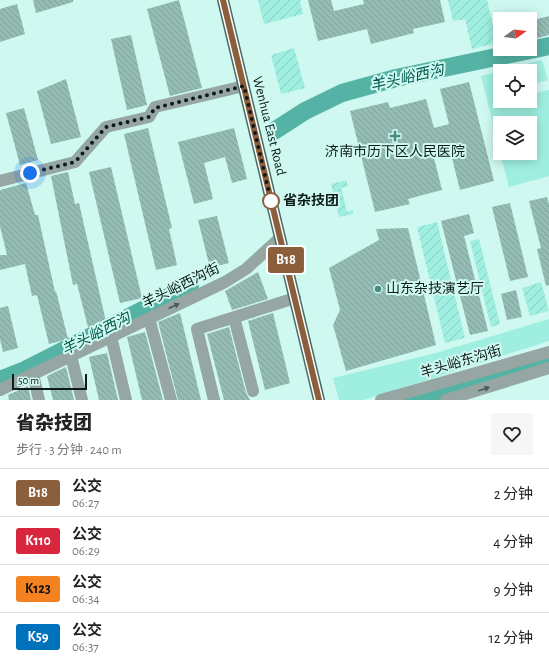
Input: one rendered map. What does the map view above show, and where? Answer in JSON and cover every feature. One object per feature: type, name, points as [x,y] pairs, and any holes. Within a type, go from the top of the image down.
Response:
[{"type":"main road","name":"Wenhua East Road","points":[[223,0],[319,400]]},
{"type":"street","points":[[0,181],[75,162],[106,127],[149,117],[155,108],[244,86]]},
{"type":"street","name":"羊头峪西沟街","points":[[0,390],[225,282],[246,269],[280,238]]},
{"type":"street","points":[[214,400],[197,329],[295,298]]},
{"type":"street","points":[[234,317],[253,391]]},
{"type":"street","points":[[149,318],[170,400]]},
{"type":"street","points":[[111,336],[126,400]]},
{"type":"street","name":"羊头峪东沟街","points":[[380,400],[549,352]]},
{"type":"street","points":[[71,356],[82,400]]},
{"type":"street","points":[[446,400],[549,368]]},
{"type":"street","points":[[33,374],[39,400]]},
{"type":"green space","points":[[258,0],[300,0],[303,14],[264,24]]},
{"type":"green space","points":[[448,0],[487,0],[493,26],[493,44],[472,49],[465,19],[453,21]]},
{"type":"green space","points":[[294,48],[305,88],[281,94],[271,55]]},
{"type":"green space","points":[[542,60],[548,80],[537,83],[537,64],[527,64]]},
{"type":"green space","points":[[493,73],[493,108],[537,108],[537,93],[549,90],[549,176],[509,187],[502,160],[537,160],[537,116],[493,116],[493,123],[481,76]]},
{"type":"green space","points":[[346,180],[348,186],[341,188],[347,212],[353,210],[353,214],[339,217],[331,184]]},
{"type":"green space","points":[[437,222],[465,338],[445,343],[417,227]]},
{"type":"green space","points":[[479,239],[500,324],[491,327],[470,241]]},
{"type":"green space","points":[[541,282],[549,311],[530,316],[522,288]]},
{"type":"green space","points":[[549,319],[549,341],[364,400],[339,400],[333,378],[436,353]]},
{"type":"building","points":[[33,0],[73,0],[73,2],[36,13]]},
{"type":"building","points":[[179,0],[202,88],[170,96],[147,9]]},
{"type":"building","points":[[308,0],[331,0],[334,11],[364,4],[363,0],[440,0],[445,22],[413,29],[414,33],[371,44],[367,29],[318,41]]},
{"type":"building","points":[[17,4],[25,34],[0,42],[0,9]]},
{"type":"building","points":[[549,16],[549,35],[537,38],[537,19]]},
{"type":"building","points":[[131,35],[147,105],[127,110],[111,39]]},
{"type":"building","points":[[66,79],[81,137],[51,144],[37,91]]},
{"type":"building","points":[[469,82],[494,181],[460,190],[451,154],[434,158],[442,190],[408,199],[410,204],[375,212],[350,111],[388,102],[390,108],[426,99],[434,128],[449,124],[440,89]]},
{"type":"building","points":[[24,108],[38,160],[20,165],[6,113]]},
{"type":"building","points":[[148,128],[172,228],[169,229],[177,265],[156,270],[124,134]]},
{"type":"building","points":[[234,128],[247,179],[232,183],[225,157],[204,163],[213,199],[194,204],[178,142]]},
{"type":"building","points":[[111,167],[142,298],[120,303],[89,172]]},
{"type":"building","points":[[68,172],[75,204],[79,203],[107,326],[89,331],[77,284],[73,285],[51,176]]},
{"type":"building","points":[[26,183],[35,215],[38,215],[55,292],[56,291],[68,339],[49,344],[37,295],[32,296],[25,264],[0,270],[0,255],[7,255],[0,226],[0,190]]},
{"type":"building","points":[[547,197],[549,204],[549,285],[546,286],[537,249],[541,248],[529,201]]},
{"type":"building","points":[[510,203],[528,277],[510,281],[492,207]]},
{"type":"building","points":[[469,214],[474,233],[464,236],[488,331],[470,335],[441,221]]},
{"type":"building","points":[[217,216],[229,263],[210,268],[198,220]]},
{"type":"building","name":"山东杂技演艺厅","points":[[408,228],[436,345],[346,371],[333,325],[340,310],[329,268],[379,240],[376,229]]},
{"type":"building","points":[[258,272],[268,299],[232,310],[225,291]]},
{"type":"building","points":[[516,290],[522,317],[507,320],[501,294]]},
{"type":"building","points":[[8,306],[18,348],[3,352],[0,339],[0,308]]},
{"type":"building","points":[[180,313],[201,400],[178,400],[158,322]]},
{"type":"building","points":[[273,313],[290,383],[265,390],[248,321]]},
{"type":"building","points":[[229,327],[246,393],[250,400],[224,400],[207,334]]},
{"type":"building","points":[[145,332],[163,400],[142,400],[127,337]]},
{"type":"building","points":[[107,353],[118,400],[99,400],[89,357]]},
{"type":"building","points":[[66,367],[74,400],[53,400],[47,376]]},
{"type":"building","points":[[28,386],[31,400],[9,400],[8,395]]},
{"type":"waterway","name":"羊头峪西沟","points":[[274,131],[305,111],[342,93],[396,78],[549,46]]},
{"type":"waterway","name":"羊头峪西沟","points":[[0,380],[25,370],[190,286]]},
{"type":"waterway","points":[[411,400],[549,359]]},
{"type":"bus line","name":"B18","points":[[223,0],[319,400]]},
{"type":"place","name":"济南市历下区人民医院","points":[[395,136]]},
{"type":"place","name":"省杂技团","points":[[271,201]]},
{"type":"place","name":"山东杂技演艺厅","points":[[378,289]]},
{"type":"route","points":[[30,173],[75,162],[106,127],[149,117],[155,108],[244,86],[271,201]]}]
